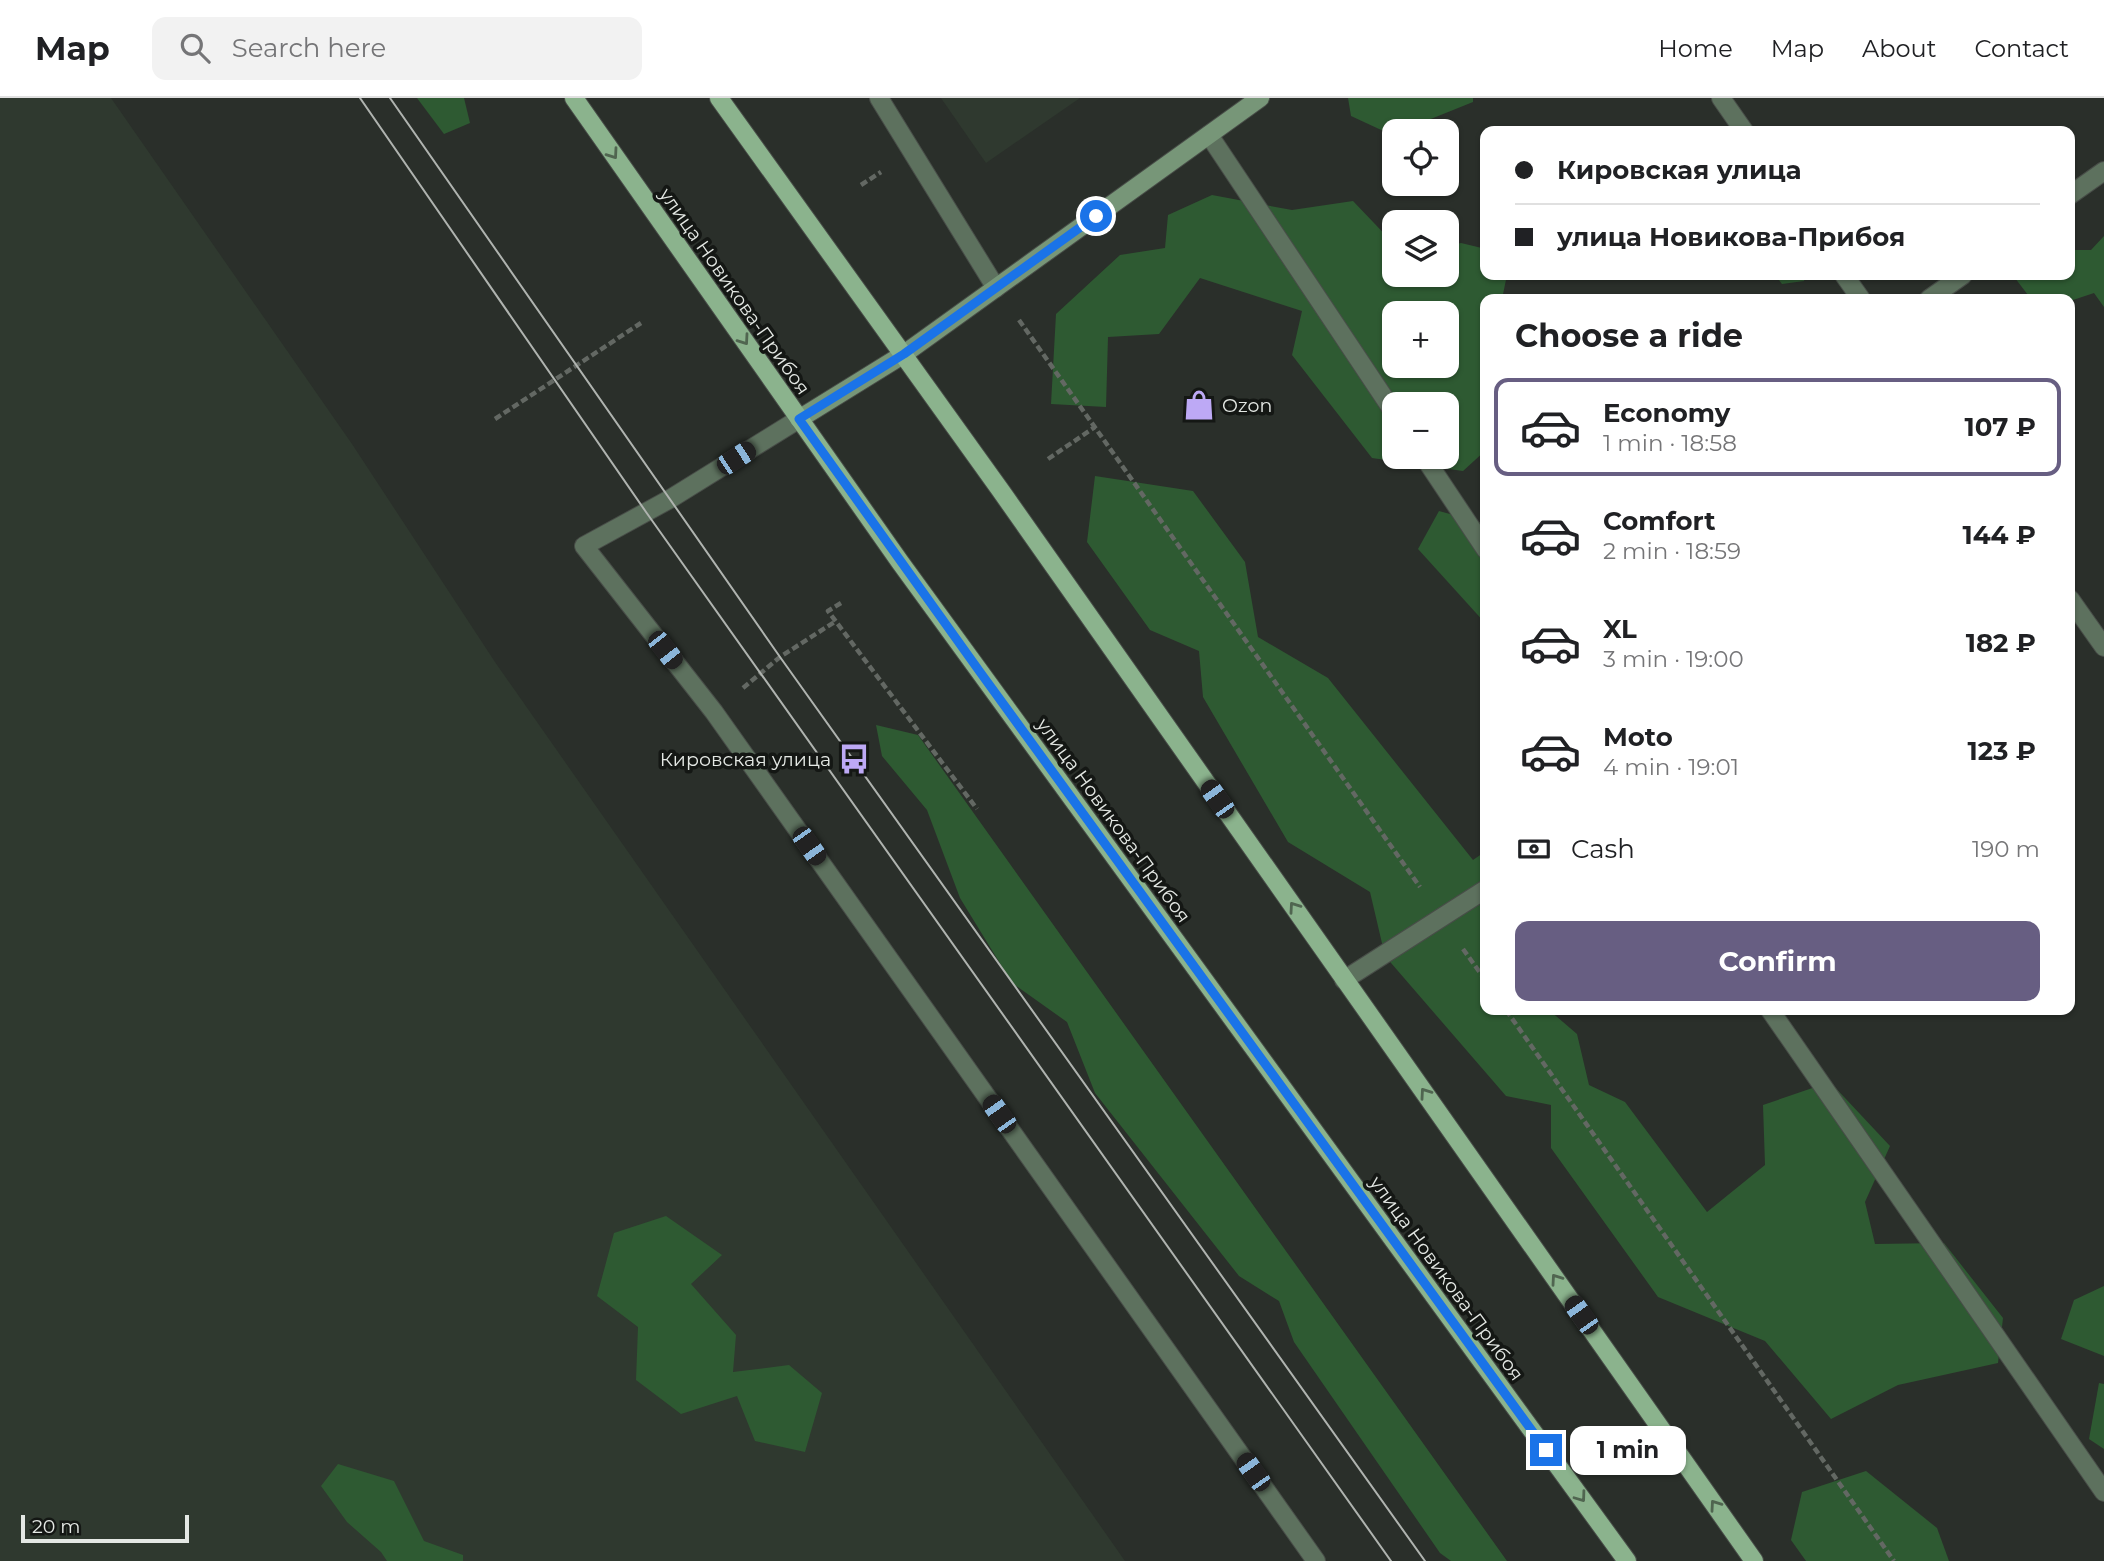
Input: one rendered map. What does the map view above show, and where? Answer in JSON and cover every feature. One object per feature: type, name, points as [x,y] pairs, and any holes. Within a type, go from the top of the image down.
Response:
[{"type":"main road","name":"улица Новикова-Прибоя","points":[[574,98],[980,672],[1627,1561]]},
{"type":"main road","points":[[719,98],[904,354],[1754,1561]]},
{"type":"street","points":[[879,98],[996,288]]},
{"type":"street","points":[[1261,98],[904,354],[670,499],[584,546],[714,712],[1316,1561]]},
{"type":"street","points":[[1721,98],[1741,126]]},
{"type":"street","points":[[1209,135],[1382,394]]},
{"type":"street","points":[[2075,191],[2104,170]]},
{"type":"street","points":[[1936,294],[1956,280]]},
{"type":"street","points":[[1431,469],[1480,541]]},
{"type":"street","points":[[2075,606],[2104,648]]},
{"type":"street","points":[[1344,980],[1480,893]]},
{"type":"street","points":[[1773,1015],[2104,1492]]},
{"type":"path","points":[[996,288],[1480,973]]},
{"type":"path","points":[[495,419],[641,323]]},
{"type":"path","points":[[1048,459],[1095,427]]},
{"type":"path","points":[[841,603],[828,611],[977,809]]},
{"type":"path","points":[[714,712],[780,657],[836,621]]},
{"type":"path","points":[[1510,1015],[1894,1561]]},
{"type":"shaded area","points":[[0,98],[111,98],[352,444],[495,662],[1125,1561],[0,1561]]},
{"type":"shaded area","points":[[941,98],[1080,98],[986,163]]},
{"type":"green space","points":[[417,98],[464,98],[470,123],[444,134]]},
{"type":"green space","points":[[1348,98],[1473,98],[1473,102],[1431,119],[1382,119],[1382,130],[1351,116]]},
{"type":"green space","points":[[1212,195],[1292,210],[1353,201],[1382,231],[1382,287],[1459,287],[1459,243],[1480,248],[1480,280],[1506,280],[1503,294],[1480,294],[1480,455],[1463,471],[1449,469],[1459,469],[1459,392],[1382,392],[1382,459],[1372,458],[1292,355],[1302,311],[1200,278],[1159,334],[1108,337],[1106,407],[1051,404],[1056,314],[1120,255],[1165,248],[1168,215]]},
{"type":"green space","points":[[2104,236],[2104,307],[2094,293],[2075,299],[2075,294],[2027,294],[2017,280],[2075,280],[2075,250],[2091,250]]},
{"type":"green space","points":[[1779,280],[1804,280],[1804,281],[1782,284]]},
{"type":"green space","points":[[1095,476],[1193,491],[1245,562],[1258,637],[1328,678],[1473,860],[1480,855],[1480,1015],[1555,1015],[1577,1034],[1589,1085],[1625,1102],[1707,1212],[1765,1165],[1763,1105],[1830,1082],[1890,1146],[1865,1202],[1875,1244],[1944,1243],[2003,1318],[1998,1363],[1898,1385],[1831,1419],[1765,1341],[1658,1297],[1551,1148],[1551,1105],[1506,1096],[1385,956],[1370,892],[1288,842],[1203,697],[1199,651],[1150,630],[1087,542]]},
{"type":"green space","points":[[1439,511],[1480,522],[1480,617],[1418,549]]},
{"type":"green space","points":[[876,725],[918,735],[1507,1561],[1451,1561],[1440,1553],[1294,1342],[1279,1301],[1239,1276],[1095,1093],[1067,1022],[1012,983],[960,898],[927,810],[882,756]]},
{"type":"green space","points":[[666,1216],[722,1255],[691,1284],[736,1335],[733,1372],[789,1365],[822,1393],[805,1452],[755,1441],[737,1396],[681,1414],[636,1380],[638,1327],[597,1296],[614,1233]]},
{"type":"green space","points":[[2104,1286],[2104,1356],[2061,1339],[2074,1300]]},
{"type":"green space","points":[[2099,1383],[2104,1384],[2104,1449],[2089,1439]]},
{"type":"green space","points":[[338,1464],[394,1481],[424,1541],[463,1555],[463,1561],[387,1561],[381,1552],[347,1522],[321,1486]]},
{"type":"green space","points":[[1866,1471],[1937,1528],[1949,1561],[1806,1561],[1791,1540],[1802,1492]]},
{"type":"tram line","points":[[360,98],[646,512],[1391,1561]]},
{"type":"tram line","points":[[390,98],[780,657],[1425,1561]]},
{"type":"place","name":"Ozon","points":[[1199,405]]},
{"type":"place","name":"Кировская улица","points":[[854,759]]},
{"type":"route","points":[[1096,216],[904,354],[799,419],[900,562],[1546,1450]]}]
